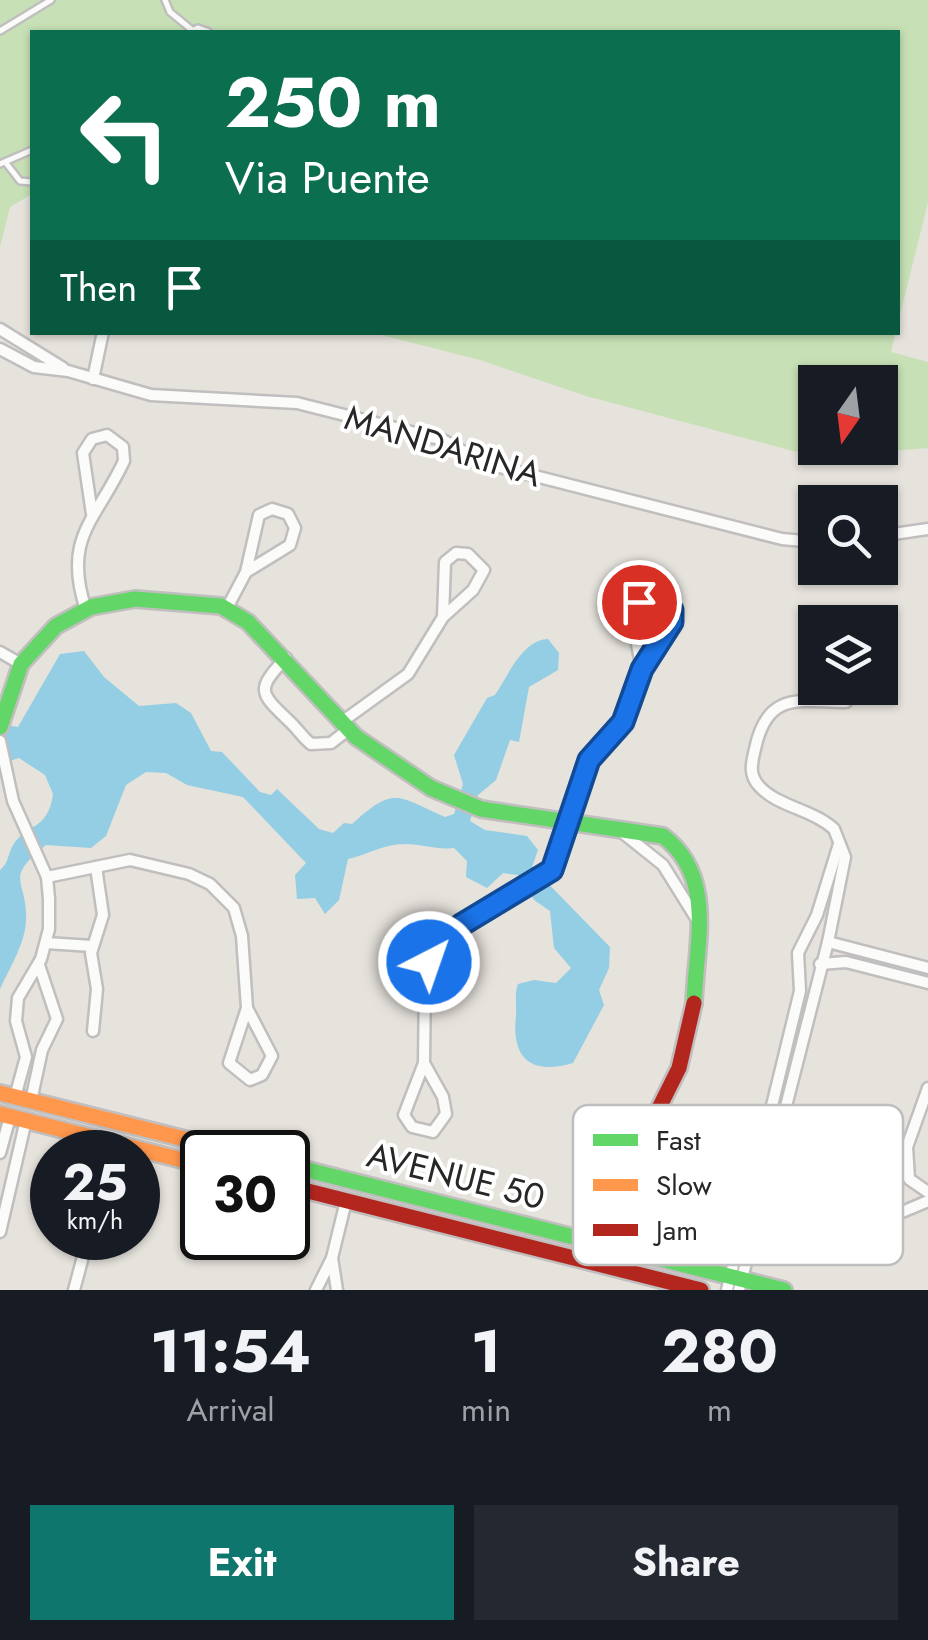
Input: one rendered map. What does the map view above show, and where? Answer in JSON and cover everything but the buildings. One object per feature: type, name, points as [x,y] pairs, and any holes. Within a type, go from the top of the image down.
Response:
[{"type":"main road","points":[[2,719],[21,664],[56,626],[86,610],[135,598],[180,599],[227,608],[248,622],[346,725],[390,763],[454,799],[476,807],[663,836],[688,859],[699,884],[693,1014],[680,1068],[661,1105]]},
{"type":"main road","points":[[56,1130],[12,1117],[15,1097],[180,1138]]},
{"type":"main road","name":"AVENUE 50","points":[[310,1171],[573,1237]]},
{"type":"main road","name":"AVENUE 50","points":[[310,1191],[573,1258]]},
{"type":"main road","points":[[346,1200],[353,1192],[362,1191],[501,1219]]},
{"type":"main road","name":"AVENUE 50","points":[[602,1265],[701,1290]]},
{"type":"main road","name":"AVENUE 50","points":[[670,1265],[734,1284],[784,1290]]},
{"type":"street","name":"MANDARINA","points":[[0,329],[68,371]]},
{"type":"street","points":[[93,379],[102,335]]},
{"type":"street","name":"MANDARINA","points":[[0,349],[34,367],[68,371],[151,395],[297,403],[443,440],[484,463],[798,540]]},
{"type":"street","points":[[86,610],[76,567],[78,543],[124,461],[123,447],[107,436],[92,439],[84,453],[92,514]]},
{"type":"street","points":[[227,608],[246,572],[259,516],[272,509],[288,514],[295,528],[290,546],[246,572]]},
{"type":"street","points":[[898,533],[928,528]]},
{"type":"street","points":[[286,658],[266,682],[267,703],[311,744],[331,743],[346,725],[408,674],[443,617],[482,577],[481,564],[468,554],[456,553],[445,562],[443,617]]},
{"type":"street","points":[[424,1063],[446,1106],[444,1121],[433,1132],[412,1127],[404,1115],[424,1063],[424,988],[429,962],[453,933],[545,875],[562,852],[589,760],[623,722],[642,669],[673,616],[668,604],[654,597],[639,602],[631,614],[642,669]]},
{"type":"street","points":[[0,652],[21,664]]},
{"type":"street","points":[[782,1105],[827,944],[845,857],[825,821],[764,792],[753,778],[751,766],[760,725],[775,707],[798,702]]},
{"type":"street","points":[[0,740],[4,769],[48,877],[46,943],[39,965],[18,998],[16,1021],[26,1057],[15,1097]]},
{"type":"street","points":[[614,827],[644,847],[670,873],[697,920]]},
{"type":"street","points":[[774,1105],[800,991],[798,953],[840,844]]},
{"type":"street","points":[[670,873],[688,859]]},
{"type":"street","points":[[48,877],[130,860],[189,874],[210,884],[234,908],[242,936],[247,1008],[229,1063],[240,1076],[250,1080],[262,1075],[272,1056],[247,1008]]},
{"type":"street","points":[[93,1031],[98,1006],[92,946],[103,915],[96,868]]},
{"type":"street","points":[[424,988],[401,964],[404,944],[422,929],[453,933]]},
{"type":"street","points":[[804,939],[928,968]]},
{"type":"street","points":[[46,943],[92,946]]},
{"type":"street","points":[[820,964],[846,962],[928,982]]},
{"type":"street","points":[[15,1097],[57,1014],[39,965]]},
{"type":"street","points":[[21,1036],[46,1042]]},
{"type":"street","points":[[922,1190],[905,1162],[928,1088]]},
{"type":"street","points":[[0,1154],[12,1117]]},
{"type":"street","points":[[0,1232],[12,1117]]},
{"type":"street","points":[[316,1290],[332,1258],[346,1200]]},
{"type":"street","points":[[903,1210],[910,1212],[928,1201]]},
{"type":"street","points":[[332,1258],[337,1290]]},
{"type":"street","points":[[74,1290],[82,1260]]},
{"type":"lane","points":[[0,31],[51,0]]},
{"type":"lane","points":[[165,0],[170,12],[190,30]]},
{"type":"lane","points":[[30,151],[3,164],[20,181],[30,182]]},
{"type":"green space","points":[[0,0],[928,0],[928,202],[900,315],[900,30],[30,30],[30,195],[10,207],[0,247]]},
{"type":"green space","points":[[382,335],[895,335],[891,352],[928,362],[928,448],[898,450],[898,365],[798,365],[798,452],[586,396],[480,360]]},
{"type":"water","points":[[548,639],[559,653],[558,670],[529,687],[519,742],[510,740],[496,780],[478,795],[470,821],[485,830],[527,836],[538,850],[532,867],[610,947],[609,968],[599,990],[604,1005],[573,1063],[535,1065],[526,1060],[517,1042],[518,984],[534,980],[556,983],[571,968],[554,948],[550,911],[534,900],[518,875],[503,873],[487,888],[466,877],[467,861],[454,848],[389,846],[348,859],[339,900],[325,914],[315,898],[297,899],[295,875],[306,863],[243,797],[187,785],[166,773],[146,772],[126,785],[106,836],[91,848],[46,845],[25,866],[20,880],[26,907],[25,930],[0,989],[0,870],[18,839],[42,821],[53,794],[45,775],[19,758],[0,764],[0,724],[18,727],[60,654],[84,651],[104,677],[139,706],[176,703],[191,713],[211,751],[222,752],[260,792],[271,795],[277,789],[319,829],[333,833],[388,799],[406,800],[445,817],[454,814],[463,784],[454,755],[487,698],[495,695],[523,652]]},
{"type":"traffic: fast","points":[[0,727],[21,664],[56,626],[91,607],[135,599],[221,606],[248,622],[356,737],[431,788],[481,809],[663,836],[680,852],[697,891],[699,934],[694,1003]]},
{"type":"traffic: fast","points":[[310,1171],[573,1237]]},
{"type":"traffic: fast","points":[[685,1265],[784,1290]]},
{"type":"traffic: slow","points":[[0,1093],[180,1138]]},
{"type":"traffic: slow","points":[[0,1114],[180,1159]]},
{"type":"traffic: jam","points":[[660,1105],[679,1068],[694,1003]]},
{"type":"traffic: jam","points":[[310,1192],[573,1258]]},
{"type":"traffic: jam","points":[[602,1265],[701,1290]]},
{"type":"route","points":[[429,962],[441,943],[461,925],[552,870],[562,852],[589,760],[623,722],[642,669],[672,622],[672,610],[662,600],[654,597],[639,602]]}]
